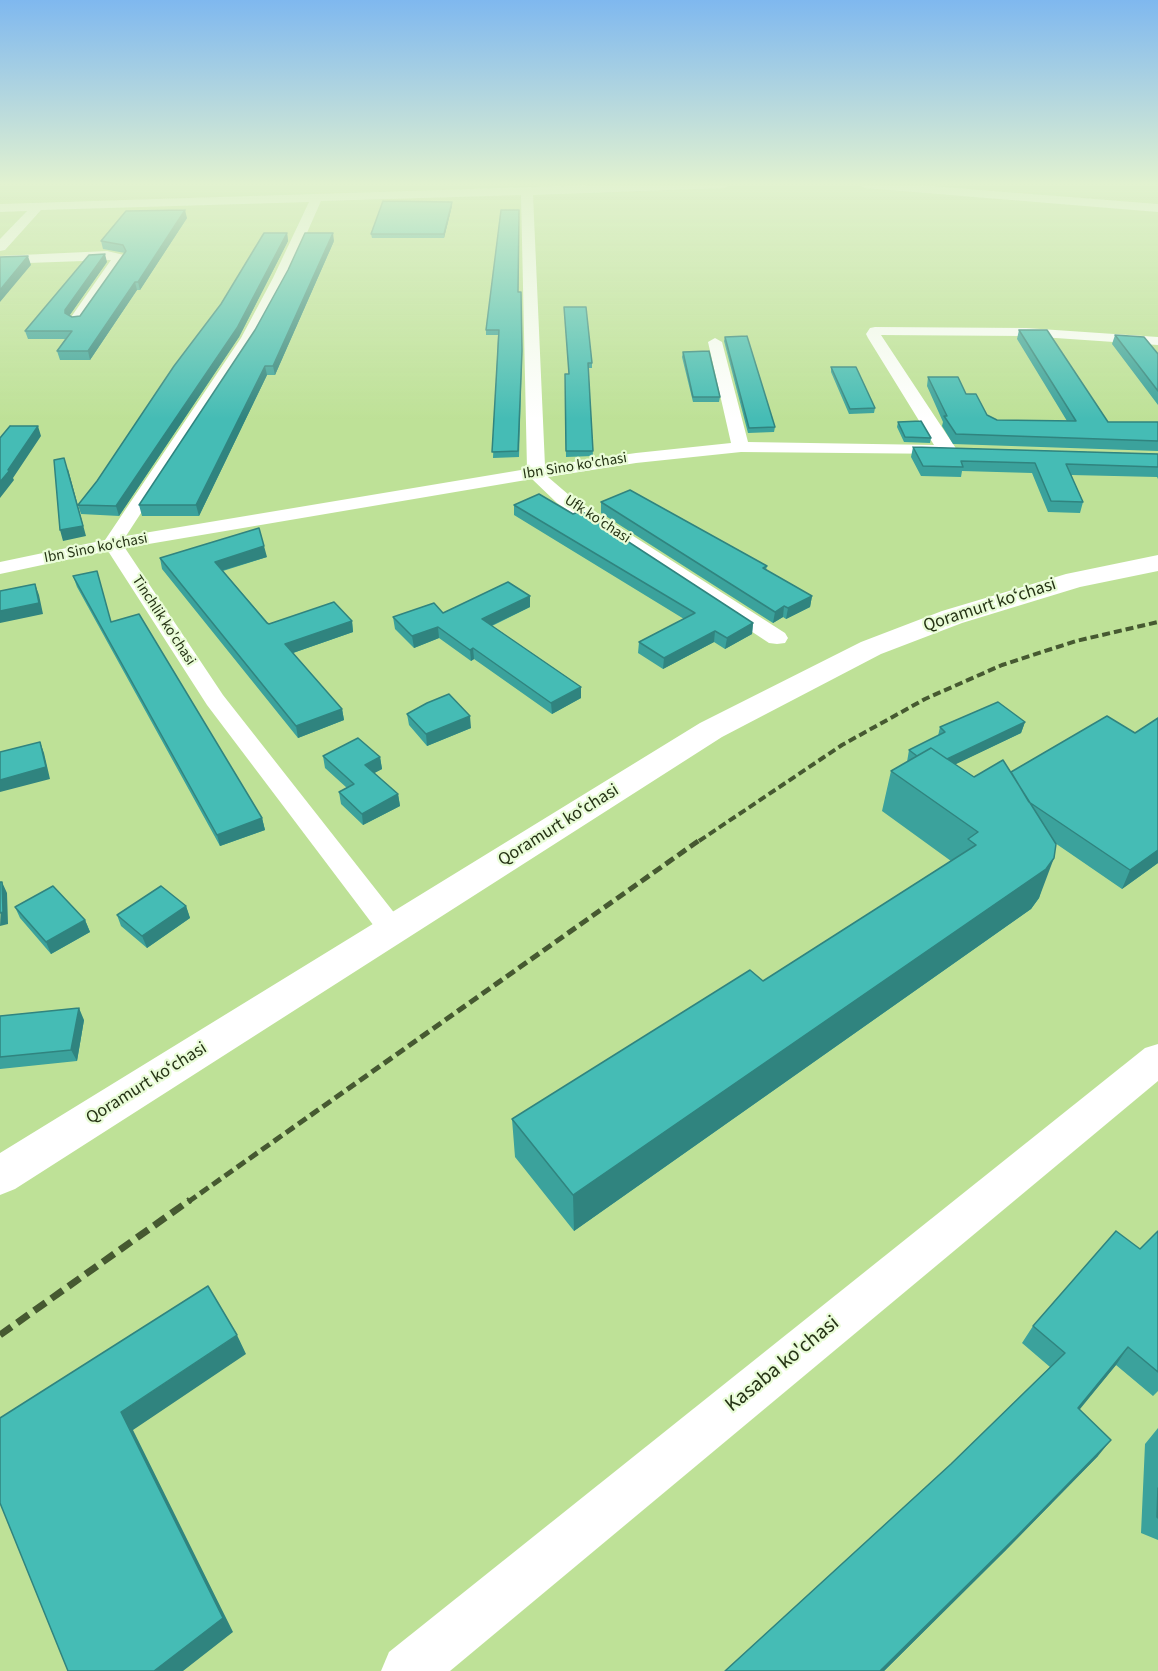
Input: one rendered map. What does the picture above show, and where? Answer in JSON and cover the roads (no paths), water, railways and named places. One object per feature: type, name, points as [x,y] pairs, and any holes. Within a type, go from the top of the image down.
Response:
[{"type":"main road","name":"Qoramurt koʻchasi","points":[[0,1176],[700,727],[819,662],[910,624],[992,596],[1069,575],[1158,558]]},
{"type":"main road","name":"Qoramurt koʻchasi","points":[[0,1165],[711,730],[829,667],[912,632],[992,604],[1075,580],[1158,563]]},
{"type":"street","points":[[76,320],[116,263]]},
{"type":"street","points":[[113,544],[120,529],[248,338],[287,263]]},
{"type":"street","points":[[529,263],[536,473]]},
{"type":"street","points":[[946,450],[875,338],[873,333],[875,331],[1026,332],[1158,341]]},
{"type":"street","points":[[715,342],[741,447]]},
{"type":"street","name":"Ibn Sino ko'chasi","points":[[0,568],[113,544],[636,458],[741,447],[969,451]]},
{"type":"street","name":"Ufk ko'chasi","points":[[536,473],[563,499],[777,638]]},
{"type":"street","name":"Tinchlik ko'chasi","points":[[113,544],[215,700],[390,927]]},
{"type":"street","name":"Kasaba ko'chasi","points":[[408,1671],[1158,1059]]},
{"type":"railway","points":[[699,841],[842,745],[925,699],[1002,665],[1076,641],[1158,622]]},
{"type":"railway","points":[[188,1202],[701,839]]},
{"type":"railway","points":[[0,1335],[190,1200]]}]
